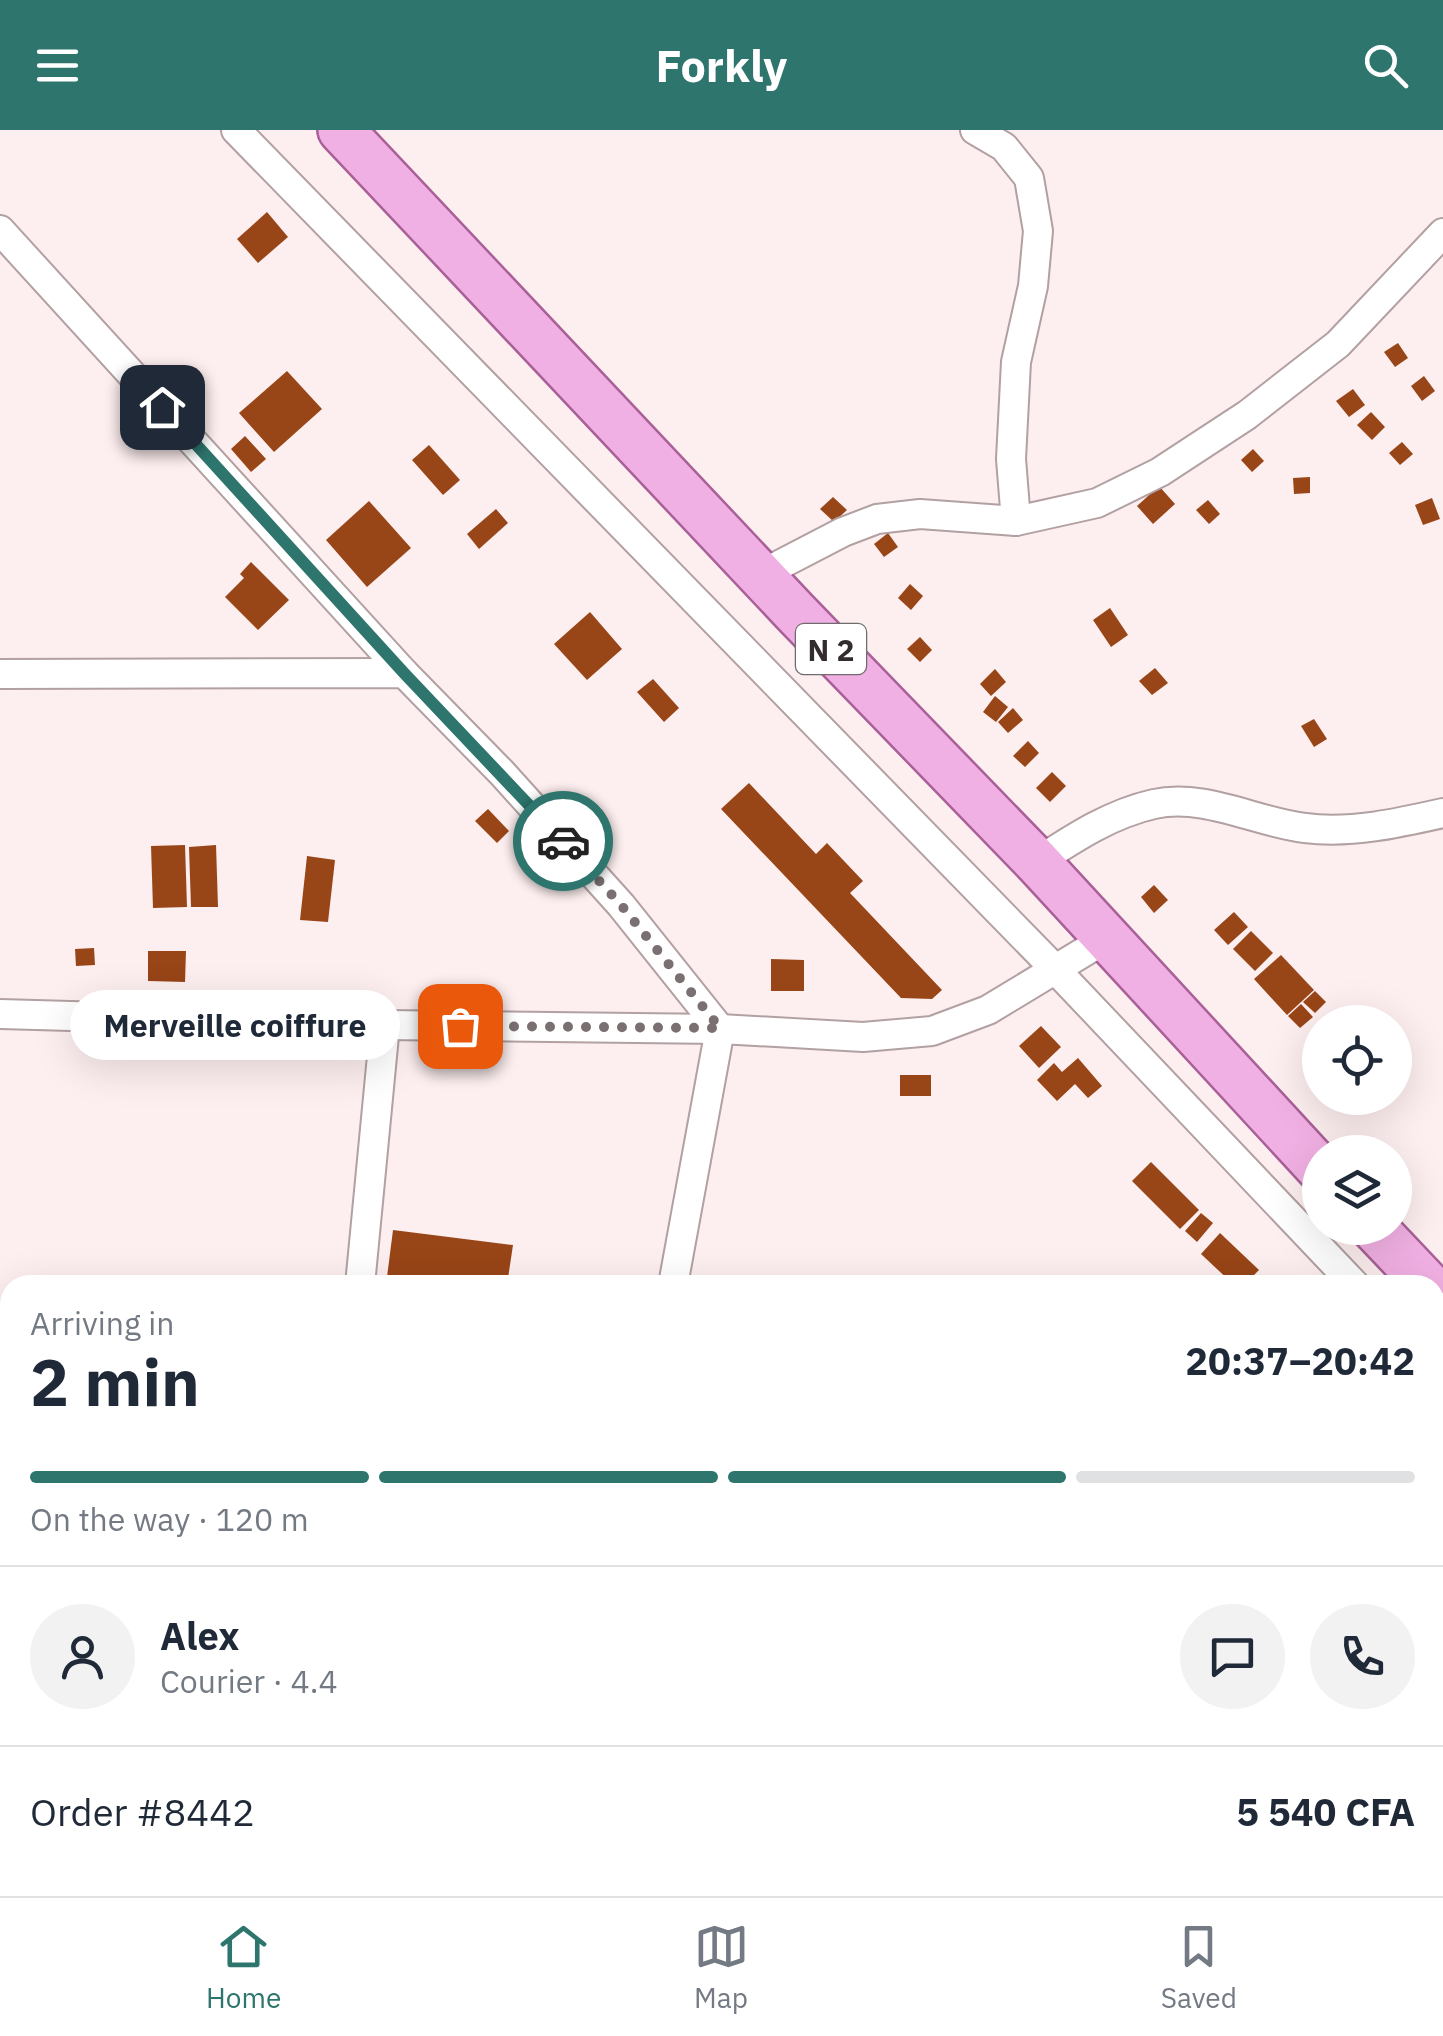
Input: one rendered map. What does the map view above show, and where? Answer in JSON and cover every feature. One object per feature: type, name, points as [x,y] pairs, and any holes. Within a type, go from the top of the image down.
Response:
[{"type":"main road","name":"N 2","points":[[341,130],[1037,862],[1302,1149]]},
{"type":"main road","points":[[1390,1245],[1419,1275]]},
{"type":"street","points":[[236,130],[1055,969],[1345,1275]]},
{"type":"street","points":[[975,130],[1004,147],[1029,178],[1038,231],[1034,286],[1016,362],[1011,459],[1016,521]]},
{"type":"street","points":[[0,230],[404,673],[502,773],[621,905],[720,1028],[675,1275]]},
{"type":"street","points":[[760,574],[843,532],[878,519],[920,514],[1016,521],[1098,503],[1160,472],[1247,415],[1338,344],[1443,233]]},
{"type":"street","points":[[0,674],[404,673]]},
{"type":"street","points":[[1037,862],[1095,824],[1153,804],[1183,801],[1277,824],[1340,831],[1443,812]]},
{"type":"street","points":[[0,1014],[385,1025],[720,1028],[862,1037],[932,1031],[988,1010],[1108,938]]},
{"type":"street","points":[[361,1275],[385,1025]]},
{"type":"building","points":[[267,212],[288,237],[258,263],[237,239]]},
{"type":"building","points":[[1398,343],[1408,358],[1395,367],[1384,352]]},
{"type":"building","points":[[287,371],[322,409],[274,452],[239,413]]},
{"type":"building","points":[[1424,376],[1435,391],[1422,401],[1411,386]]},
{"type":"building","points":[[1353,389],[1365,405],[1349,417],[1336,401]]},
{"type":"building","points":[[1371,412],[1385,427],[1372,440],[1357,425]]},
{"type":"building","points":[[245,436],[266,459],[251,472],[231,449]]},
{"type":"building","points":[[1402,442],[1413,454],[1400,465],[1389,453]]},
{"type":"building","points":[[429,445],[460,480],[443,495],[412,460]]},
{"type":"building","points":[[1253,449],[1264,461],[1252,472],[1241,460]]},
{"type":"building","points":[[1310,477],[1310,493],[1294,494],[1293,478]]},
{"type":"building","points":[[1159,486],[1175,504],[1153,524],[1137,506]]},
{"type":"building","points":[[833,497],[847,510],[834,522],[820,509]]},
{"type":"building","points":[[1432,498],[1440,519],[1423,525],[1415,505]]},
{"type":"building","points":[[1208,500],[1220,514],[1209,524],[1196,510]]},
{"type":"building","points":[[369,501],[411,548],[367,587],[326,540]]},
{"type":"building","points":[[496,509],[508,523],[479,549],[467,534]]},
{"type":"building","points":[[888,533],[898,547],[884,557],[874,544]]},
{"type":"building","points":[[251,562],[289,600],[258,630],[225,597],[244,578],[240,574]]},
{"type":"building","points":[[910,584],[923,596],[911,610],[898,598]]},
{"type":"building","points":[[1110,608],[1128,635],[1111,647],[1093,620]]},
{"type":"building","points":[[590,612],[622,649],[587,680],[554,644]]},
{"type":"building","points":[[920,637],[932,650],[920,662],[907,649]]},
{"type":"building","points":[[1155,668],[1168,683],[1152,695],[1139,681]]},
{"type":"building","points":[[995,669],[1006,682],[991,696],[980,684]]},
{"type":"building","points":[[653,679],[679,708],[664,722],[637,692]]},
{"type":"building","points":[[995,696],[1008,707],[996,722],[983,712]]},
{"type":"building","points":[[1013,708],[1023,720],[1008,733],[998,722]]},
{"type":"building","points":[[1314,719],[1327,739],[1314,747],[1301,726]]},
{"type":"building","points":[[1028,741],[1039,753],[1025,767],[1013,756]]},
{"type":"building","points":[[1052,772],[1066,786],[1050,802],[1036,788]]},
{"type":"building","points":[[749,783],[816,854],[827,843],[863,881],[850,893],[942,990],[932,999],[901,998],[721,809]]},
{"type":"building","points":[[488,809],[509,831],[497,843],[475,821]]},
{"type":"building","points":[[185,845],[187,907],[153,908],[151,846]]},
{"type":"building","points":[[216,845],[218,907],[191,907],[189,847]]},
{"type":"building","points":[[307,856],[335,860],[328,922],[300,920]]},
{"type":"building","points":[[1154,885],[1168,900],[1154,913],[1141,897]]},
{"type":"building","points":[[1234,912],[1248,927],[1228,945],[1214,930]]},
{"type":"building","points":[[1251,931],[1273,953],[1255,971],[1233,949]]},
{"type":"building","points":[[94,948],[95,965],[76,966],[75,949]]},
{"type":"building","points":[[148,951],[186,951],[185,982],[148,981]]},
{"type":"building","points":[[1281,955],[1314,990],[1287,1015],[1254,979]]},
{"type":"building","points":[[771,959],[804,960],[804,991],[771,991]]},
{"type":"building","points":[[1315,991],[1326,1002],[1306,1005],[1303,1002]]},
{"type":"building","points":[[1301,1004],[1302,1005],[1300,1028],[1288,1016]]},
{"type":"building","points":[[1041,1026],[1061,1047],[1039,1068],[1019,1046]]},
{"type":"building","points":[[1078,1058],[1102,1086],[1088,1098],[1075,1084],[1057,1101],[1037,1080],[1054,1063],[1062,1072]]},
{"type":"building","points":[[900,1075],[931,1075],[931,1096],[900,1096]]},
{"type":"building","points":[[1151,1162],[1199,1210],[1180,1229],[1132,1181]]},
{"type":"building","points":[[1201,1213],[1213,1223],[1197,1242],[1185,1231]]},
{"type":"building","points":[[393,1230],[513,1245],[508,1275],[387,1275]]},
{"type":"building","points":[[1220,1233],[1259,1270],[1254,1275],[1223,1275],[1201,1254]]},
{"type":"way so far","points":[[460,1026],[720,1028],[621,905],[563,841]]},
{"type":"place","name":"Merveille coiffure","points":[[460,1026]]},
{"type":"route","points":[[162,407],[563,841]]}]
